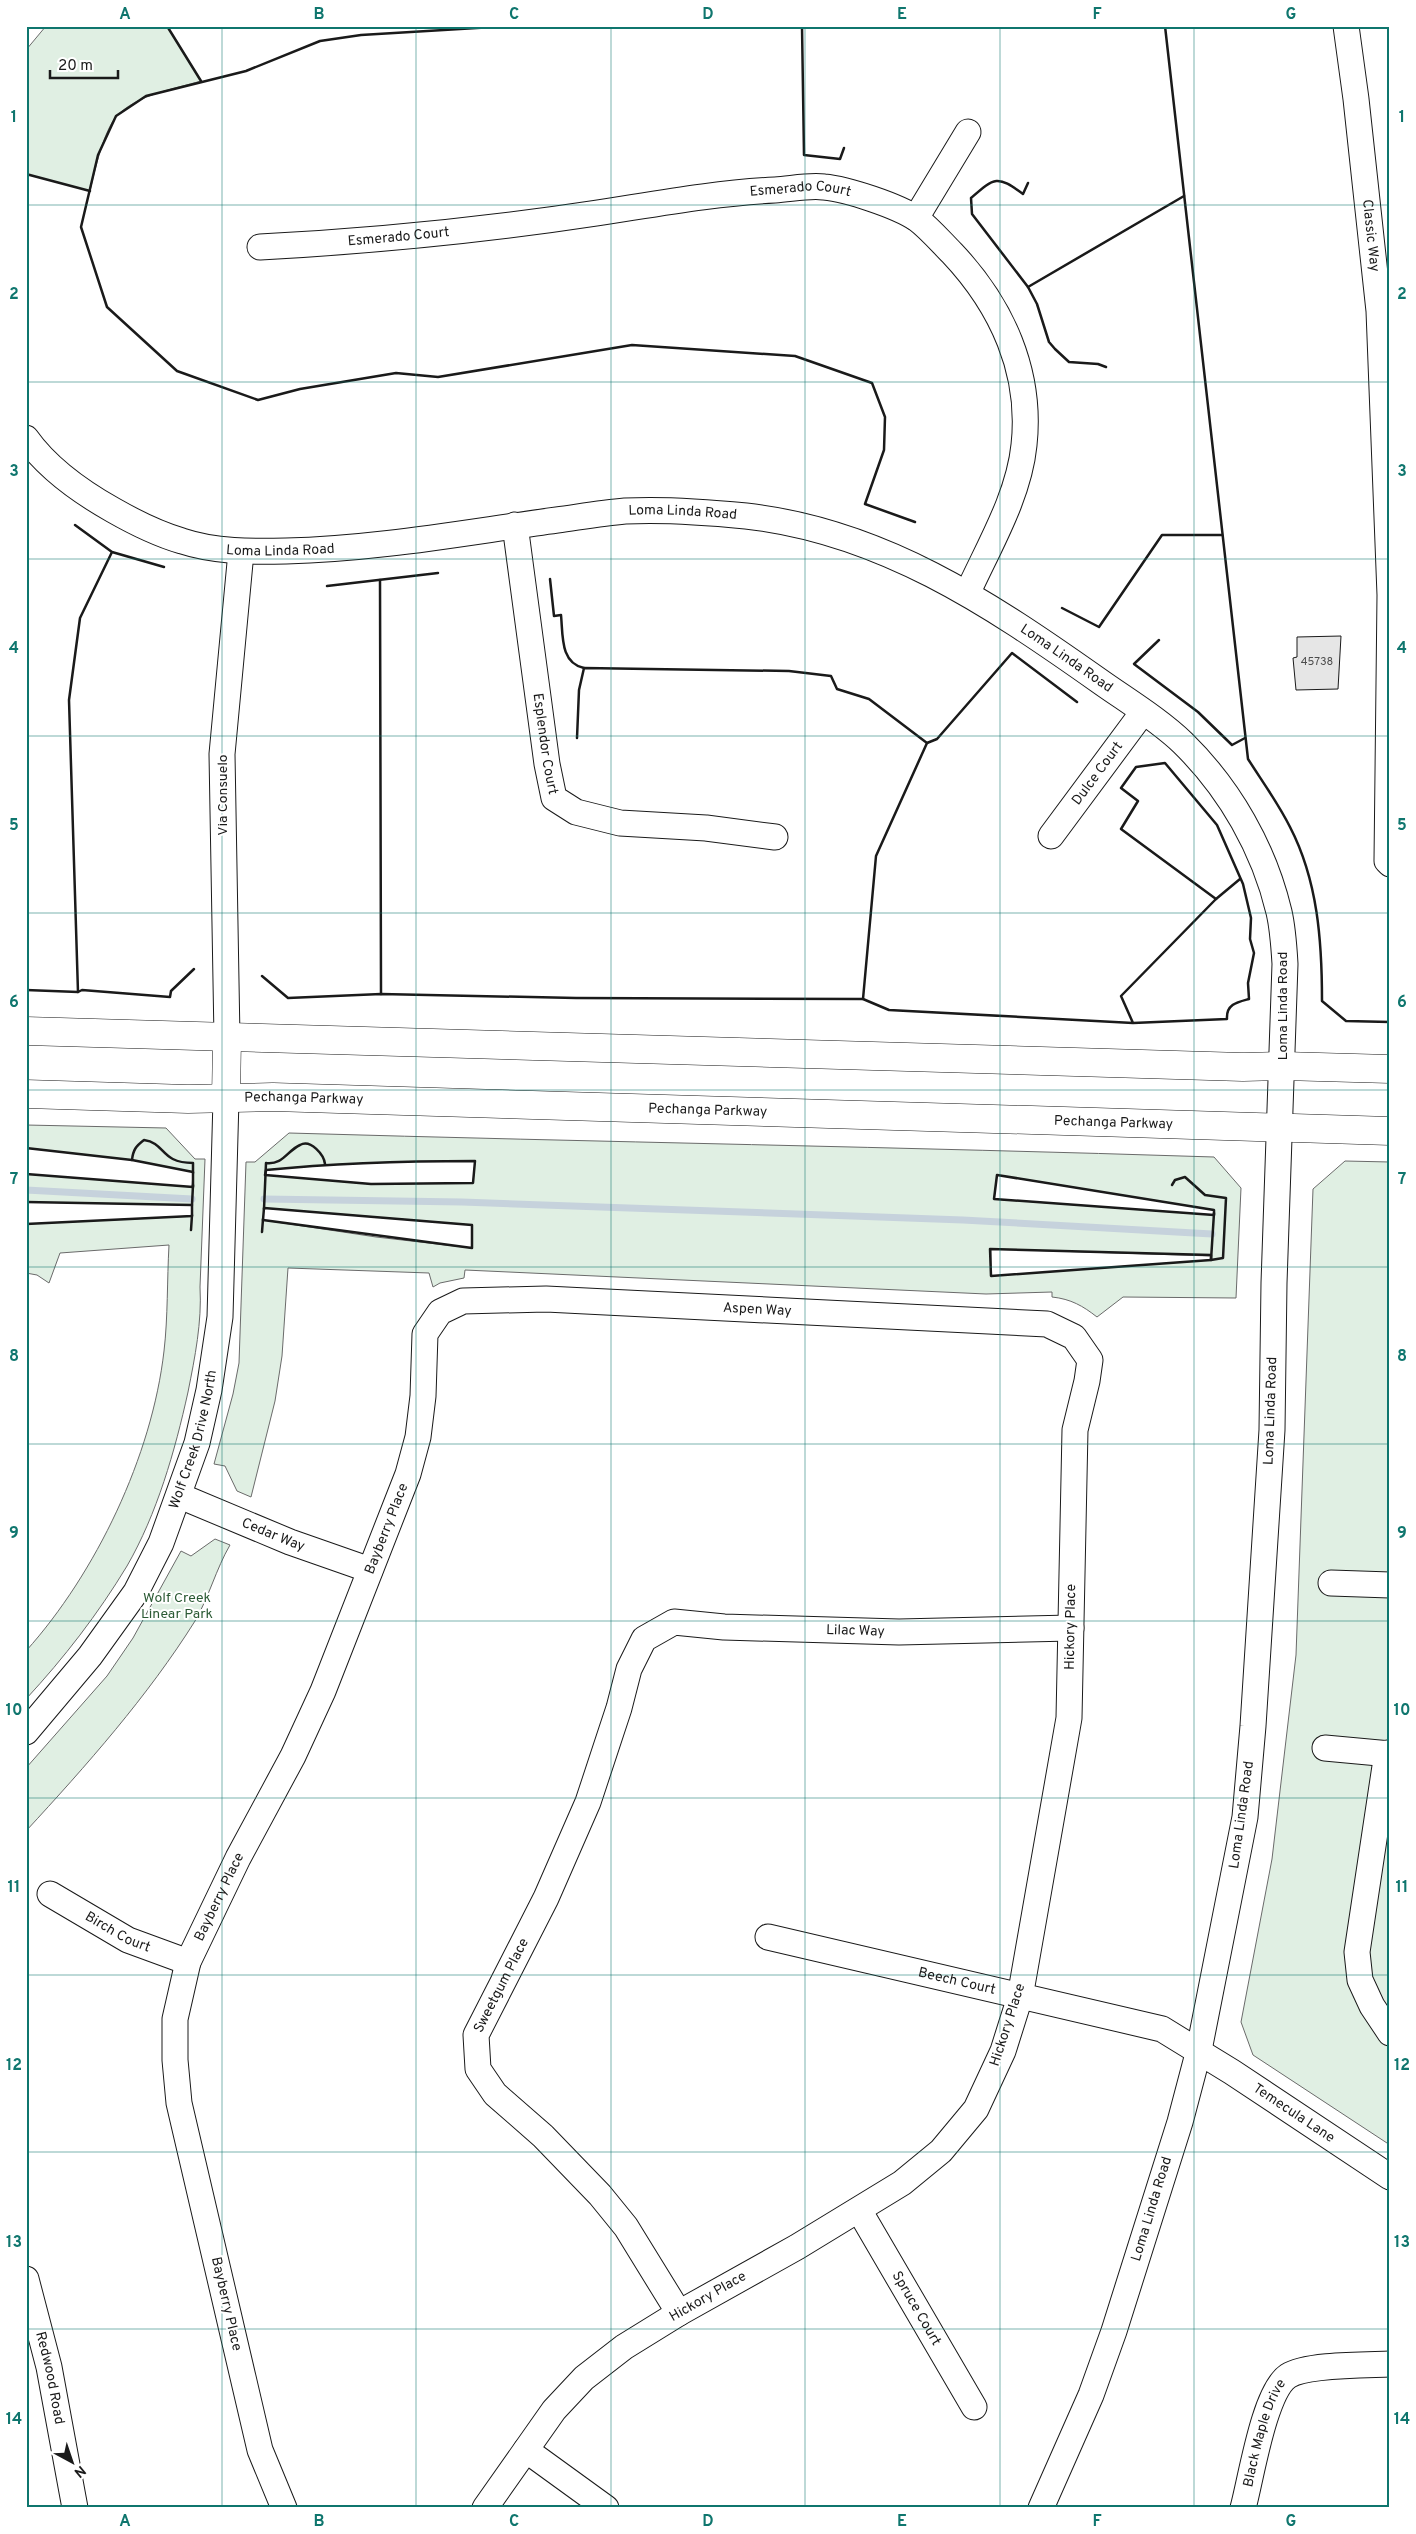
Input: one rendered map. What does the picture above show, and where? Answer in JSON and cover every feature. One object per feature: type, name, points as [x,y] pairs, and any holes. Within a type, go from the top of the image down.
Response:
[{"type":"main road","points":[[26,1031],[1233,1067],[1283,1066],[1390,1069]]},
{"type":"main road","points":[[226,1099],[227,1038]]},
{"type":"main road","name":"Pechanga Parkway","points":[[26,1094],[226,1099],[283,1097],[1390,1131]]},
{"type":"street","name":"Classic Way","points":[[1346,26],[1356,99],[1379,311],[1390,595],[1387,861],[1390,864]]},
{"type":"street","points":[[916,218],[968,132]]},
{"type":"street","name":"Esmerado Court","points":[[260,247],[360,242],[486,230],[744,192],[823,187],[862,195],[916,218],[974,276],[995,309],[1013,346],[1022,377],[1026,412],[1024,448],[1014,490],[968,592]]},
{"type":"street","name":"Loma Linda Road","points":[[29,448],[89,497],[135,523],[184,542],[241,552],[316,550],[393,543],[624,511],[748,516],[823,530],[894,556],[968,592],[1027,630],[1143,712],[1182,743],[1221,787],[1248,829],[1268,873],[1280,916],[1286,964],[1274,1283],[1272,1430],[1253,1726],[1245,1817],[1199,2050],[1180,2122],[1114,2331],[1091,2394],[1041,2508]]},
{"type":"street","name":"Esplendor Court","points":[[515,525],[547,764],[554,798],[576,812],[620,822],[706,828],[775,837]]},
{"type":"street","name":"Via Consuelo","points":[[227,1038],[222,754],[241,552]]},
{"type":"street","name":"Dulce Court","points":[[1051,836],[1143,712]]},
{"type":"street","name":"Wolf Creek Drive North","points":[[26,1732],[90,1656],[136,1592],[161,1543],[180,1496],[197,1443],[209,1390],[220,1317],[226,1099]]},
{"type":"street","name":"Aspen Way","points":[[440,1312],[464,1300],[546,1299],[1047,1324],[1074,1337]]},
{"type":"street","name":"Bayberry Place","points":[[284,2508],[260,2450],[179,2103],[175,2060],[175,2019],[188,1962],[234,1866],[293,1756],[315,1707],[408,1474],[418,1437],[423,1396],[425,1334],[440,1312]]},
{"type":"street","name":"Hickory Place","points":[[485,2508],[554,2410],[584,2378],[624,2347],[679,2313],[859,2210],[902,2183],[941,2151],[976,2109],[1003,2051],[1020,1997],[1069,1718],[1075,1430],[1090,1360],[1074,1337]]},
{"type":"street","name":"Cedar Way","points":[[180,1496],[290,1542],[370,1570]]},
{"type":"street","points":[[1331,1583],[1390,1585]]},
{"type":"street","name":"Lilac Way","points":[[644,1639],[674,1622],[724,1627],[899,1632],[1071,1628]]},
{"type":"street","name":"Sweetgum Place","points":[[644,1639],[629,1669],[619,1708],[588,1802],[546,1898],[476,2035],[478,2069],[495,2094],[543,2136],[606,2201],[626,2227],[679,2313]]},
{"type":"street","points":[[1326,1748],[1388,1754],[1357,1952],[1360,1980],[1372,2006],[1390,2033]]},
{"type":"street","name":"Birch Court","points":[[50,1894],[128,1940],[188,1962]]},
{"type":"street","name":"Beech Court","points":[[768,1937],[1162,2029],[1199,2050]]},
{"type":"street","name":"Temecula Lane","points":[[1199,2050],[1390,2177]]},
{"type":"street","name":"Spruce Court","points":[[859,2210],[974,2407]]},
{"type":"street","name":"Redwood Road","points":[[26,2279],[49,2367],[75,2508]]},
{"type":"street","name":"Black Maple Drive","points":[[1243,2508],[1260,2436],[1277,2390],[1287,2376],[1304,2370],[1390,2364]]},
{"type":"street","points":[[526,2450],[606,2508]]},
{"type":"green space","points":[[46,26],[167,26],[201,81],[145,98],[134,103],[117,116],[112,122],[104,141],[90,191],[26,174],[26,50]]},
{"type":"green space","points":[[26,1125],[166,1128],[195,1159],[205,1159],[200,1313],[197,1340],[183,1414],[164,1482],[138,1546],[116,1584],[80,1635],[26,1699],[26,1651],[52,1620],[97,1549],[117,1511],[134,1471],[147,1431],[164,1351],[169,1245],[60,1253],[49,1283],[37,1275],[26,1273],[26,1224],[192,1216],[192,1205],[26,1202],[26,1174],[192,1187],[193,1172],[132,1160],[26,1148]]},
{"type":"green space","points":[[289,1133],[1214,1157],[1241,1188],[1236,1298],[1123,1297],[1097,1317],[1065,1299],[1052,1297],[1052,1292],[986,1294],[465,1270],[464,1278],[440,1283],[433,1287],[429,1273],[288,1268],[282,1356],[275,1401],[251,1497],[237,1491],[225,1466],[214,1464],[233,1394],[239,1363],[246,1162],[255,1162]],"holes":[[[475,1161],[473,1183],[371,1184],[265,1175],[266,1170],[370,1163]],[[997,1175],[1214,1210],[1214,1215],[994,1199]],[[264,1208],[472,1225],[472,1248],[376,1237],[263,1220]],[[991,1249],[1211,1256],[1210,1260],[991,1276]]]},
{"type":"green space","points":[[1345,1161],[1390,1162],[1390,2145],[1253,2055],[1241,2022],[1272,1859],[1296,1655],[1313,1189]]},
{"type":"green space","name":"Wolf Creek Linear Park","points":[[215,1539],[230,1545],[195,1621],[177,1649],[115,1730],[26,1831],[26,1768],[107,1676],[133,1638],[181,1551],[191,1556]]},
{"type":"building","points":[[1341,636],[1338,689],[1296,690],[1293,658],[1297,657],[1297,637]]},
{"type":"waterway","points":[[26,1190],[192,1199]]},
{"type":"waterway","points":[[264,1199],[462,1202],[963,1220],[1212,1234]]},
{"type":"wall","points":[[167,26],[201,81]]},
{"type":"wall","points":[[512,26],[361,35],[320,41],[246,71],[146,96],[116,116],[98,155],[81,227],[107,307],[177,371],[258,400],[300,389],[396,373],[438,377],[632,345],[795,356],[872,383],[885,417],[884,450],[865,504],[915,522]]},
{"type":"wall","points":[[802,26],[804,155],[840,159],[844,148]]},
{"type":"wall","points":[[1165,26],[1248,759],[1290,827],[1307,869],[1319,934],[1322,1001],[1346,1021],[1390,1022]]},
{"type":"wall","points":[[26,174],[90,191]]},
{"type":"wall","points":[[1028,183],[1023,194],[1001,181],[991,182],[971,198],[972,214],[1028,287],[1037,304],[1049,342],[1055,349],[1069,362],[1098,364],[1106,367]]},
{"type":"wall","points":[[1028,287],[1184,196]]},
{"type":"wall","points":[[75,525],[112,552],[164,567]]},
{"type":"wall","points":[[1062,608],[1099,627],[1162,535],[1222,535]]},
{"type":"wall","points":[[78,992],[69,700],[80,618],[112,552]]},
{"type":"wall","points":[[327,586],[438,573]]},
{"type":"wall","points":[[550,579],[554,616],[561,615],[564,647],[571,660],[576,665],[584,668]]},
{"type":"wall","points":[[380,580],[381,994]]},
{"type":"wall","points":[[1159,640],[1134,664],[1198,712],[1232,745],[1245,738]]},
{"type":"wall","points":[[863,999],[876,856],[927,743],[937,739],[1012,653],[1077,702]]},
{"type":"wall","points":[[577,738],[579,690],[584,668],[789,671],[831,676],[837,689],[869,699],[927,743]]},
{"type":"wall","points":[[262,976],[288,998],[381,994],[576,998],[863,999],[889,1010],[1133,1023],[1121,996],[1216,899],[1121,829],[1138,801],[1121,788],[1136,767],[1165,763],[1217,825],[1243,884],[1251,918],[1250,939],[1254,953],[1248,983],[1249,999],[1234,1004],[1228,1010],[1227,1019],[1133,1023]]},
{"type":"wall","points":[[1216,899],[1240,879]]},
{"type":"wall","points":[[26,990],[78,992],[82,990],[170,997],[171,991],[194,969]]},
{"type":"wall","points":[[132,1160],[135,1148],[144,1140],[156,1145],[175,1160],[193,1163],[193,1173]]},
{"type":"wall","points":[[264,1209],[266,1163],[277,1162],[300,1145],[308,1144],[322,1156],[325,1164]]},
{"type":"wall","points":[[26,1148],[132,1160],[193,1172],[193,1187],[26,1174]]},
{"type":"wall","points":[[475,1161],[473,1183],[371,1184],[265,1175],[266,1170],[318,1166],[475,1161]]},
{"type":"wall","points":[[997,1175],[1214,1210],[1214,1215],[994,1199],[997,1175]]},
{"type":"wall","points":[[1172,1185],[1175,1180],[1185,1177],[1205,1195],[1226,1198],[1223,1258],[1211,1260],[1214,1213]]},
{"type":"wall","points":[[192,1205],[193,1185]]},
{"type":"wall","points":[[26,1202],[192,1205],[192,1216],[26,1224]]},
{"type":"wall","points":[[264,1208],[472,1225],[472,1248],[263,1220],[264,1208]]},
{"type":"wall","points":[[191,1230],[192,1215]]},
{"type":"wall","points":[[262,1232],[263,1219]]},
{"type":"wall","points":[[990,1249],[1211,1255],[1211,1260],[991,1276],[990,1249]]}]
